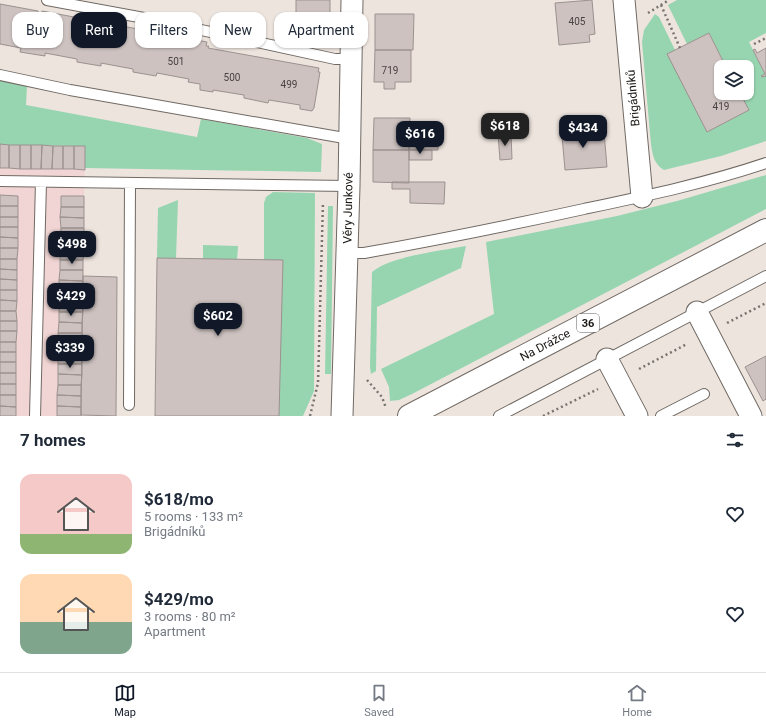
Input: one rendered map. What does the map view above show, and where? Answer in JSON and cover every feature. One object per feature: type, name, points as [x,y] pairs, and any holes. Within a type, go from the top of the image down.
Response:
[{"type":"main road","name":"Na Drážce","points":[[410,416],[766,230]]},
{"type":"street","name":"Věry Junkové","points":[[342,416],[349,186],[352,0]]},
{"type":"street","name":"Brigádníků","points":[[624,0],[642,197]]},
{"type":"street","points":[[697,312],[751,416]]},
{"type":"street","points":[[607,360],[637,416]]},
{"type":"lane","points":[[47,0],[155,20],[335,59],[351,59]]},
{"type":"lane","points":[[0,75],[70,90],[350,139]]},
{"type":"lane","points":[[347,253],[364,254],[474,233],[642,197],[766,163]]},
{"type":"lane","points":[[0,181],[349,186]]},
{"type":"lane","points":[[35,416],[41,182]]},
{"type":"lane","points":[[129,405],[130,183]]},
{"type":"lane","points":[[499,416],[766,276]]},
{"type":"lane","points":[[661,416],[704,394]]},
{"type":"path","points":[[661,5],[680,48]]},
{"type":"path","points":[[754,44],[766,38]]},
{"type":"path","points":[[310,416],[318,383],[323,186]]},
{"type":"path","points":[[543,416],[618,380],[766,303]]},
{"type":"path","points":[[367,381],[382,397],[387,410]]},
{"type":"shaded area","points":[[0,145],[85,146],[81,416],[0,416]]},
{"type":"green space","points":[[677,0],[766,0],[766,33],[749,42],[765,74],[762,76],[766,76],[766,141],[721,156],[664,170],[656,162],[651,145],[642,42],[644,30],[655,14],[659,17],[675,50],[707,132],[749,110],[744,100],[754,100],[754,60],[722,60],[709,33],[687,44],[668,5]]},
{"type":"green space","points":[[0,81],[27,86],[26,105],[197,137],[201,119],[307,138],[322,144],[321,172],[85,168],[85,146],[0,145]]},
{"type":"green space","points":[[766,175],[766,209],[412,394],[399,400],[390,401],[389,387],[381,369],[494,314],[486,242],[617,216],[677,201]]},
{"type":"green space","points":[[273,192],[315,193],[314,391],[303,416],[279,416],[264,260],[264,203],[266,197]]},
{"type":"green space","points":[[178,200],[176,258],[157,258],[158,208]]},
{"type":"green space","points":[[328,206],[333,206],[331,374],[325,374]]},
{"type":"green space","points":[[203,245],[238,246],[237,260],[203,259]]},
{"type":"green space","points":[[466,246],[461,268],[377,307],[376,371],[371,374],[372,272],[380,266],[403,258]]},
{"type":"building","points":[[296,0],[330,0],[330,12],[296,12]]},
{"type":"building","points":[[592,0],[595,34],[589,35],[590,42],[559,45],[555,3]]},
{"type":"building","points":[[0,4],[38,11],[12,12],[12,46],[0,44]]},
{"type":"building","points":[[375,14],[414,14],[413,50],[375,50]]},
{"type":"building","points":[[63,15],[71,16],[71,48],[127,48],[127,27],[135,28],[135,48],[202,48],[202,41],[207,42],[206,46],[209,46],[208,48],[319,68],[318,72],[320,72],[314,108],[312,111],[300,109],[300,105],[269,100],[268,103],[244,98],[244,95],[213,90],[213,92],[200,90],[200,84],[188,82],[189,79],[157,73],[156,76],[133,72],[133,69],[101,63],[101,66],[77,62],[77,59],[45,53],[45,56],[20,52],[21,48],[63,48]]},
{"type":"building","points":[[709,33],[722,60],[714,60],[714,100],[744,100],[749,110],[707,132],[667,54]]},
{"type":"building","points":[[766,48],[766,76],[762,77],[761,76],[765,74],[753,50],[755,49],[757,53]]},
{"type":"building","points":[[375,50],[411,50],[411,82],[395,82],[395,89],[384,89],[384,82],[374,82]]},
{"type":"building","points":[[374,118],[410,118],[409,150],[373,150]]},
{"type":"building","points":[[577,124],[578,134],[604,132],[607,167],[565,170],[562,136],[564,136],[564,125]]},
{"type":"building","points":[[498,134],[511,134],[512,159],[500,160]]},
{"type":"building","points":[[420,141],[438,142],[438,150],[409,150],[409,145],[420,145]]},
{"type":"building","points":[[0,144],[9,145],[9,168],[0,168]]},
{"type":"building","points":[[9,145],[20,145],[20,169],[9,168]]},
{"type":"building","points":[[20,145],[31,145],[31,169],[20,169]]},
{"type":"building","points":[[31,145],[42,145],[41,169],[31,169]]},
{"type":"building","points":[[42,145],[53,146],[52,169],[41,169]]},
{"type":"building","points":[[53,146],[63,146],[63,169],[52,169]]},
{"type":"building","points":[[63,146],[74,146],[74,169],[63,169]]},
{"type":"building","points":[[74,146],[85,146],[85,170],[74,169]]},
{"type":"building","points":[[373,150],[409,150],[409,183],[373,182]]},
{"type":"building","points":[[409,150],[432,150],[432,160],[409,160]]},
{"type":"building","points":[[392,182],[445,182],[444,204],[410,203],[410,189],[392,189]]},
{"type":"building","points":[[0,195],[18,196],[18,206],[0,206]]},
{"type":"building","points":[[61,196],[84,196],[84,207],[61,207]]},
{"type":"building","points":[[0,206],[18,206],[18,217],[0,217]]},
{"type":"building","points":[[61,207],[84,207],[84,218],[60,217]]},
{"type":"building","points":[[0,217],[18,217],[18,227],[0,227]]},
{"type":"building","points":[[60,217],[84,218],[84,228],[61,228]]},
{"type":"building","points":[[0,227],[18,227],[18,238],[0,237]]},
{"type":"building","points":[[61,228],[84,228],[84,239],[60,239]]},
{"type":"building","points":[[0,237],[18,238],[18,248],[0,248]]},
{"type":"building","points":[[60,239],[84,239],[84,250],[60,249]]},
{"type":"building","points":[[0,248],[18,248],[17,259],[0,259]]},
{"type":"building","points":[[60,249],[84,250],[83,260],[60,260]]},
{"type":"building","points":[[157,258],[283,260],[279,416],[155,416]]},
{"type":"building","points":[[0,259],[17,259],[17,270],[0,269]]},
{"type":"building","points":[[60,260],[83,260],[83,270],[60,270]]},
{"type":"building","points":[[0,269],[17,270],[17,280],[0,279]]},
{"type":"building","points":[[60,270],[83,270],[83,281],[59,280]]},
{"type":"building","points":[[83,276],[117,277],[116,416],[81,415]]},
{"type":"building","points":[[0,279],[17,280],[17,290],[0,290]]},
{"type":"building","points":[[59,280],[83,281],[83,291],[59,291]]},
{"type":"building","points":[[0,290],[17,290],[17,301],[0,300]]},
{"type":"building","points":[[59,291],[83,291],[83,302],[59,301]]},
{"type":"building","points":[[0,300],[17,301],[16,311],[0,311]]},
{"type":"building","points":[[59,301],[83,302],[83,312],[59,312]]},
{"type":"building","points":[[0,311],[16,311],[17,321],[0,321]]},
{"type":"building","points":[[59,312],[83,312],[82,323],[59,322]]},
{"type":"building","points":[[0,321],[17,321],[17,331],[0,331]]},
{"type":"building","points":[[59,322],[82,323],[82,333],[58,333]]},
{"type":"building","points":[[0,331],[17,331],[16,342],[0,342]]},
{"type":"building","points":[[58,333],[82,333],[82,343],[58,343]]},
{"type":"building","points":[[0,342],[16,342],[16,352],[0,352]]},
{"type":"building","points":[[58,343],[82,343],[82,354],[58,353]]},
{"type":"building","points":[[0,352],[16,352],[16,362],[0,362]]},
{"type":"building","points":[[58,353],[82,354],[82,364],[58,364]]},
{"type":"building","points":[[766,356],[766,399],[763,401],[745,367]]},
{"type":"building","points":[[0,362],[16,362],[16,373],[0,373]]},
{"type":"building","points":[[58,364],[82,364],[82,375],[58,374]]},
{"type":"building","points":[[0,373],[16,373],[16,384],[0,384]]},
{"type":"building","points":[[58,374],[82,375],[81,385],[58,385]]},
{"type":"building","points":[[0,384],[16,384],[16,395],[0,395]]},
{"type":"building","points":[[58,385],[81,385],[81,396],[57,395]]},
{"type":"building","points":[[0,395],[16,395],[16,407],[0,406]]},
{"type":"building","points":[[57,395],[81,396],[81,407],[57,406]]},
{"type":"building","points":[[0,406],[16,407],[16,416],[0,416]]},
{"type":"building","points":[[57,406],[81,407],[81,416],[57,416]]}]
